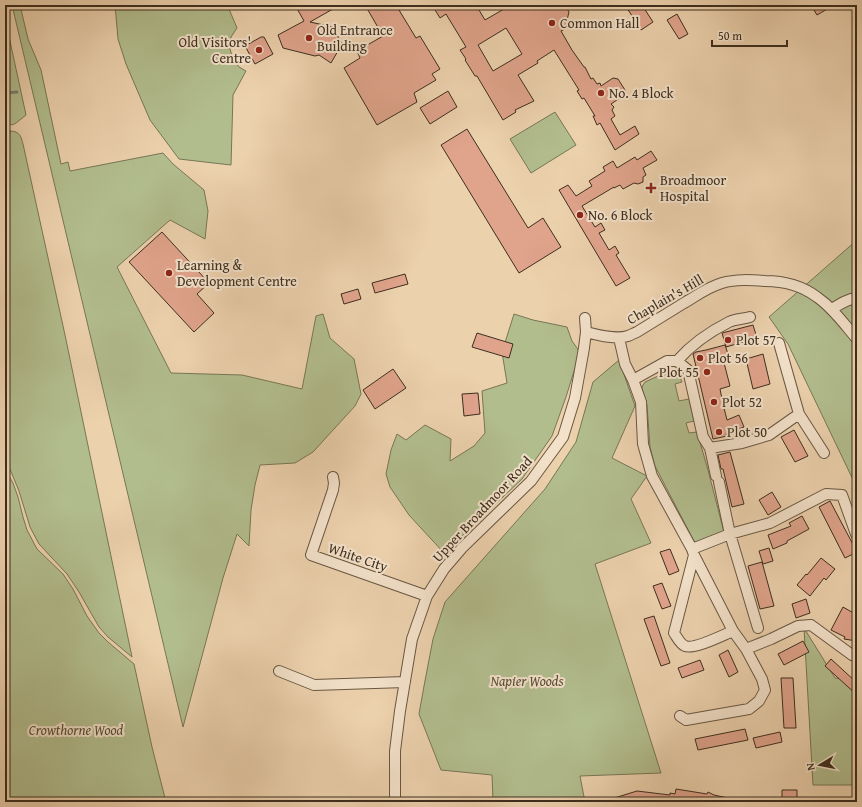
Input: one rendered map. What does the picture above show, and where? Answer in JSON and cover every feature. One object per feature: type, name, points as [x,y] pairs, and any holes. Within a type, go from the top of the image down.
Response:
[{"type":"street","name":"Chaplain's Hill","points":[[586,332],[618,338],[627,337],[705,290],[721,283],[748,280],[775,281],[791,284],[804,289],[832,309],[857,338]]},
{"type":"street","points":[[832,309],[843,302],[857,298]]},
{"type":"street","points":[[677,361],[701,339],[730,322],[750,317]]},
{"type":"street","name":"Upper Broadmoor Road","points":[[395,802],[397,732],[412,639],[427,596],[444,569],[462,548],[530,481],[563,437],[575,398],[586,332],[585,318]]},
{"type":"street","points":[[618,338],[625,364],[641,402],[644,444],[652,476],[733,630],[746,649],[762,679],[765,690],[759,701],[749,709],[686,720],[680,716]]},
{"type":"street","points":[[779,343],[799,414],[824,453]]},
{"type":"street","points":[[633,380],[667,361],[677,361],[688,370],[703,437],[710,448],[730,534],[758,628]]},
{"type":"street","points":[[710,448],[769,435],[799,414]]},
{"type":"street","name":"White City","points":[[333,477],[334,490],[311,555],[427,596]]},
{"type":"street","points":[[693,552],[730,534],[739,533],[770,523],[826,494],[842,495],[857,535]]},
{"type":"street","points":[[693,552],[674,633],[685,646],[695,646],[733,630]]},
{"type":"street","points":[[746,649],[798,626],[811,625],[852,655],[857,656]]},
{"type":"street","points":[[278,671],[314,684],[405,682]]},
{"type":"green space","points":[[12,5],[20,5],[28,39],[41,70],[61,164],[68,162],[70,171],[163,153],[173,164],[204,190],[208,211],[205,239],[170,220],[117,267],[171,373],[242,375],[302,389],[316,316],[323,314],[330,338],[354,359],[361,394],[355,406],[313,452],[295,463],[260,465],[251,510],[249,546],[237,534],[223,578],[183,727]]},
{"type":"green space","points":[[115,5],[231,5],[229,9],[237,28],[231,37],[230,49],[233,59],[239,67],[246,71],[233,95],[231,165],[179,159],[150,120],[126,64],[118,39]]},
{"type":"green space","points":[[5,18],[26,115],[12,125],[5,122]]},
{"type":"green space","points":[[555,112],[576,145],[531,173],[510,139]]},
{"type":"green space","points":[[10,131],[18,133],[23,144],[65,335],[132,657],[108,637],[99,627],[67,574],[39,544],[30,527],[19,491],[5,457],[5,134],[10,134]]},
{"type":"green space","points":[[857,240],[857,488],[788,344],[769,317]]},
{"type":"green space","points":[[514,314],[533,320],[567,327],[572,341],[580,352],[552,436],[522,479],[444,553],[409,515],[390,487],[386,474],[391,450],[397,434],[406,440],[425,425],[451,439],[450,461],[474,446],[485,433],[482,391],[507,383],[502,352]]},
{"type":"green space","name":"Napier Woods","points":[[619,360],[635,406],[612,458],[647,476],[631,499],[651,543],[595,564],[661,773],[580,776],[585,802],[493,802],[492,775],[441,770],[419,714],[433,639],[445,602],[545,489],[576,442],[593,382]]},
{"type":"green space","points":[[674,370],[679,375],[682,382],[675,384],[679,401],[689,399],[694,421],[686,423],[689,433],[697,432],[725,536],[695,543],[655,466],[650,447],[647,405],[642,388],[645,382]]},
{"type":"green space","name":"Crowthorne Wood","points":[[5,469],[13,483],[27,530],[37,549],[63,574],[73,589],[87,616],[99,633],[134,664],[152,747],[166,802],[5,802]]},
{"type":"green space","points":[[804,628],[835,678],[857,681],[857,785],[813,785]]},
{"type":"building","name":"Old Entrance Building","points":[[295,5],[340,5],[310,22],[333,27],[342,44],[331,63],[319,55],[315,56],[283,48],[278,35],[304,21]]},
{"type":"building","points":[[365,5],[396,5],[416,38],[420,36],[440,69],[432,74],[436,80],[414,93],[417,102],[377,125],[344,68],[360,58],[357,51],[383,36]]},
{"type":"building","points":[[432,5],[476,5],[485,20],[504,9],[503,5],[559,5],[566,7],[569,12],[567,20],[571,26],[561,31],[572,50],[585,67],[591,79],[593,78],[597,84],[600,83],[601,86],[613,78],[618,79],[625,90],[623,96],[611,104],[614,107],[612,110],[615,116],[611,119],[620,135],[635,126],[639,134],[615,150],[600,123],[597,125],[593,116],[595,116],[584,98],[582,99],[577,91],[579,90],[554,50],[537,61],[538,63],[518,75],[534,101],[515,110],[516,112],[503,120],[477,76],[475,76],[465,60],[466,59],[460,50],[466,47],[446,14],[440,18]],"holes":[[[506,28],[522,54],[493,71],[478,45]]]},
{"type":"building","points":[[625,5],[642,5],[653,22],[641,30]]},
{"type":"building","points":[[811,5],[834,5],[817,15]]},
{"type":"building","points":[[677,14],[688,34],[679,39],[667,20]]},
{"type":"building","name":"Old Visitors' Centre","points":[[261,37],[264,37],[273,54],[255,64],[245,46]]},
{"type":"building","points":[[448,91],[457,107],[430,124],[420,108]]},
{"type":"building","points":[[467,129],[528,228],[543,218],[561,247],[519,273],[441,145]]},
{"type":"building","name":"No. 6 Block","points":[[651,151],[657,160],[643,168],[646,175],[643,177],[643,182],[638,184],[634,183],[623,189],[620,185],[614,187],[582,206],[595,227],[601,223],[605,230],[599,233],[609,250],[615,246],[619,253],[616,255],[630,278],[616,286],[559,190],[568,185],[576,196],[592,186],[589,181],[605,171],[603,167],[613,161],[617,168],[635,157],[637,160]]},
{"type":"building","name":"Learning & Development Centre","points":[[162,232],[209,283],[197,294],[214,313],[194,332],[129,262]]},
{"type":"building","points":[[405,274],[408,284],[375,293],[372,283]]},
{"type":"building","points":[[358,289],[361,299],[344,304],[341,294]]},
{"type":"building","points":[[753,325],[757,338],[726,347],[722,333]]},
{"type":"building","points":[[477,333],[513,344],[509,358],[472,347]]},
{"type":"building","points":[[725,345],[729,357],[723,359],[730,386],[720,389],[723,404],[727,420],[739,415],[744,427],[726,434],[727,436],[713,439],[693,354]]},
{"type":"building","points":[[763,354],[770,384],[753,389],[746,359]]},
{"type":"building","points":[[393,369],[406,388],[375,409],[363,390]]},
{"type":"building","points":[[478,393],[480,414],[464,416],[462,394]]},
{"type":"building","points":[[794,430],[808,456],[795,462],[781,437]]},
{"type":"building","points":[[730,452],[744,504],[732,507],[718,455]]},
{"type":"building","points":[[772,492],[781,507],[768,515],[759,500]]},
{"type":"building","points":[[830,501],[857,552],[845,558],[819,507]]},
{"type":"building","points":[[802,516],[809,529],[787,541],[787,543],[773,549],[768,535],[791,526],[789,523]]},
{"type":"building","points":[[769,548],[773,561],[763,564],[759,551]]},
{"type":"building","points":[[670,549],[679,571],[669,575],[660,552]]},
{"type":"building","points":[[821,558],[835,569],[826,580],[824,578],[810,596],[797,585]]},
{"type":"building","points":[[762,562],[774,606],[760,609],[748,566]]},
{"type":"building","points":[[662,583],[671,606],[662,609],[653,586]]},
{"type":"building","points":[[806,599],[810,613],[796,618],[792,604]]},
{"type":"building","points":[[843,607],[857,615],[857,641],[844,639],[845,637],[831,630]]},
{"type":"building","points":[[654,616],[670,663],[661,666],[644,619]]},
{"type":"building","points":[[803,641],[809,652],[784,665],[778,654]]},
{"type":"building","points":[[728,650],[738,672],[729,677],[719,655]]},
{"type":"building","points":[[831,659],[857,683],[857,695],[825,666]]},
{"type":"building","points":[[700,660],[704,670],[682,678],[678,668]]},
{"type":"building","points":[[781,678],[793,678],[796,728],[784,728]]},
{"type":"building","points":[[745,729],[748,740],[698,750],[695,739]]},
{"type":"building","points":[[780,732],[782,742],[756,748],[753,738]]},
{"type":"building","points":[[676,789],[707,794],[708,792],[728,798],[727,802],[608,802],[608,800],[637,791],[670,795],[670,793],[675,794]]},
{"type":"building","points":[[782,790],[797,790],[797,802],[782,802]]},
{"type":"waterway","points":[[5,93],[17,92]]},
{"type":"place","name":"Common Hall","points":[[552,23]]},
{"type":"place","name":"Old Entrance Building","points":[[309,38]]},
{"type":"place","name":"Old Visitors' Centre","points":[[259,50]]},
{"type":"place","name":"No. 4 Block","points":[[601,93]]},
{"type":"place","name":"Broadmoor Hospital","points":[[651,188]]},
{"type":"place","name":"No. 6 Block","points":[[580,215]]},
{"type":"place","name":"Learning & Development Centre","points":[[169,273]]},
{"type":"place","name":"Plot 57","points":[[728,340]]},
{"type":"place","name":"Plot 56","points":[[700,358]]},
{"type":"place","name":"Plot 55","points":[[707,372]]},
{"type":"place","name":"Plot 52","points":[[714,402]]},
{"type":"place","name":"Plot 50","points":[[719,432]]}]
